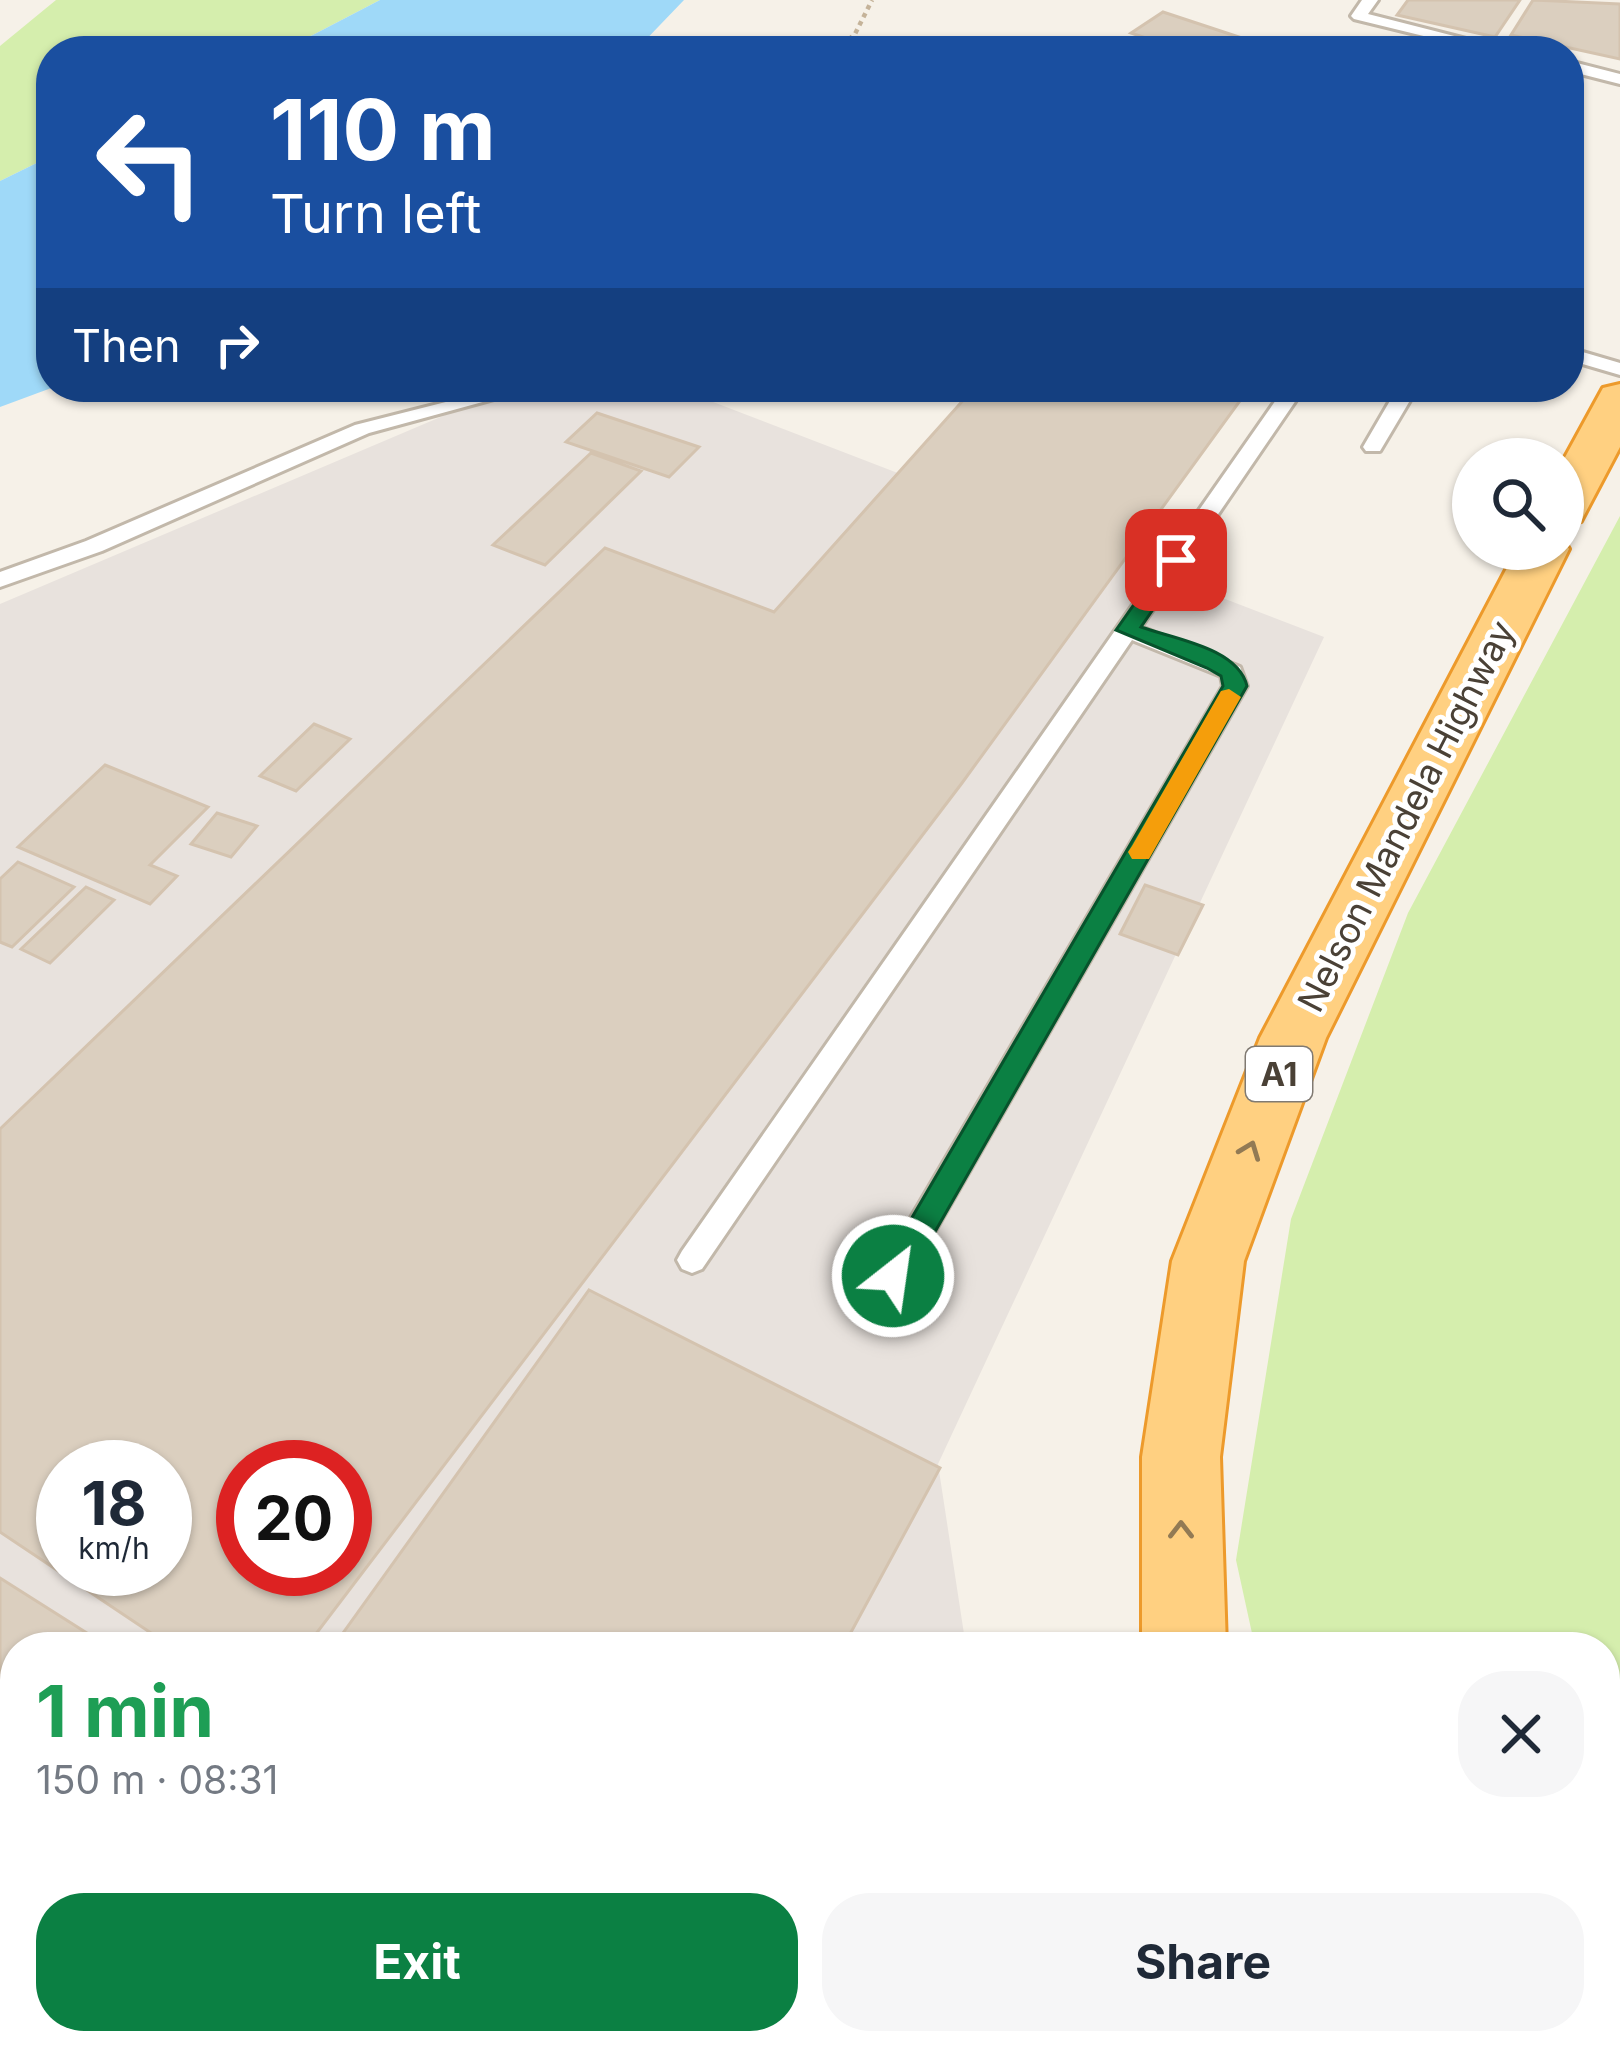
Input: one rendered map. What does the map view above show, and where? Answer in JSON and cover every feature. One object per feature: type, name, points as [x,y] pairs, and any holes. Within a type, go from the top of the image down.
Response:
[{"type":"highway","points":[[1584,469],[1620,398]]},
{"type":"highway","name":"Nelson Mandela Highway","points":[[1184,1632],[1181,1457],[1208,1261],[1293,1038],[1532,570]]},
{"type":"lane","points":[[1370,0],[1359,16],[1442,36]]},
{"type":"lane","points":[[1584,71],[1620,79]]},
{"type":"lane","points":[[1584,358],[1620,369]]},
{"type":"lane","points":[[0,580],[94,546],[362,429],[469,402]]},
{"type":"lane","points":[[692,1260],[1285,402]]},
{"type":"lane","points":[[1373,447],[1399,402]]},
{"type":"lane","points":[[893,1276],[1235,686],[1232,672],[1216,662],[1128,630]]},
{"type":"path","points":[[852,36],[872,0]]},
{"type":"shaded area","points":[[476,402],[713,402],[1324,637],[938,1464],[964,1632],[0,1632],[0,604]]},
{"type":"green space","points":[[56,0],[380,0],[311,36],[36,36],[36,163],[0,181],[0,46]]},
{"type":"green space","points":[[1620,516],[1620,1632],[1252,1632],[1236,1560],[1291,1219],[1408,913]]},
{"type":"water","points":[[380,0],[684,0],[649,36],[311,36]]},
{"type":"water","points":[[36,163],[36,394],[0,407],[0,181]]},
{"type":"building","points":[[1408,0],[1520,0],[1496,36],[1397,15]]},
{"type":"building","points":[[1533,0],[1620,4],[1620,59],[1584,51],[1584,36],[1511,35]]},
{"type":"building","points":[[1163,12],[1236,36],[1140,36],[1131,33]]},
{"type":"building","points":[[962,402],[1239,402],[962,783],[372,1560],[372,1440],[216,1440],[216,1596],[345,1596],[317,1632],[150,1632],[96,1596],[192,1596],[192,1440],[36,1440],[36,1556],[0,1532],[0,1129],[605,548],[774,612]]},
{"type":"building","points":[[597,413],[699,447],[669,477],[566,442]]},
{"type":"building","points":[[591,453],[641,471],[545,565],[493,545]]},
{"type":"building","points":[[314,724],[350,739],[296,791],[260,776]]},
{"type":"building","points":[[105,765],[208,807],[150,865],[177,876],[150,904],[18,847]]},
{"type":"building","points":[[217,813],[257,826],[231,857],[191,844]]},
{"type":"building","points":[[18,862],[74,887],[12,947],[0,942],[0,879]]},
{"type":"building","points":[[1145,885],[1203,905],[1178,955],[1120,934]]},
{"type":"building","points":[[86,887],[114,900],[50,963],[21,949]]},
{"type":"building","points":[[589,1290],[940,1468],[851,1632],[344,1632]]},
{"type":"building","points":[[0,1578],[85,1632],[0,1632]]},
{"type":"slow traffic","points":[[1141,852],[1229,697]]},
{"type":"route","points":[[893,1276],[1235,686],[1232,672],[1216,662],[1128,630],[1176,560]]}]
